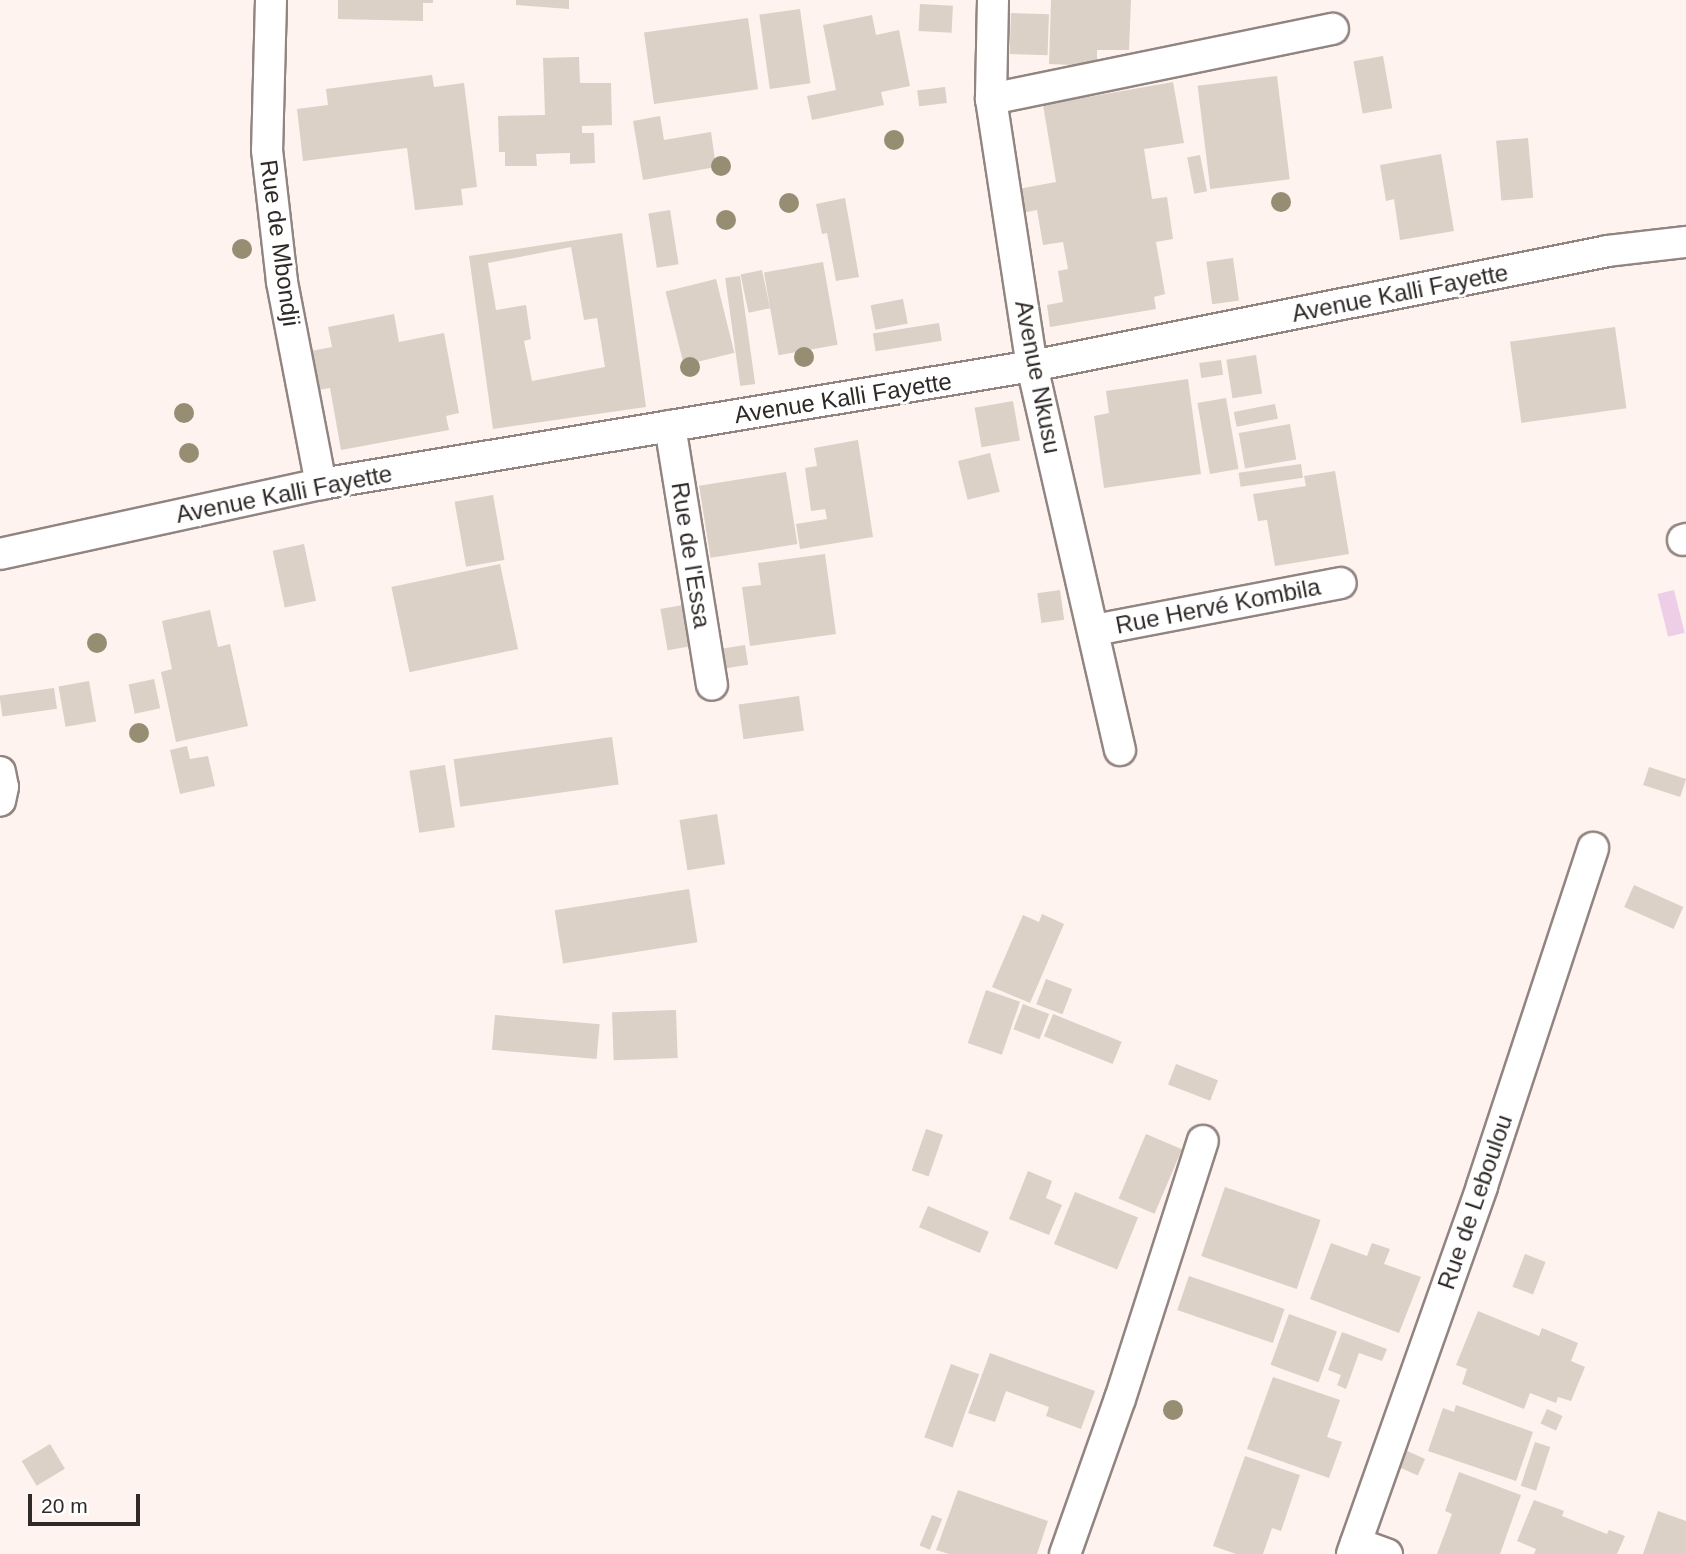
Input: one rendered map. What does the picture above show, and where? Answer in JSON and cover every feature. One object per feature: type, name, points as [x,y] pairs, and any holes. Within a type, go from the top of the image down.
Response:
[{"type":"street","name":"Rue de Mbondji","points":[[271,0],[267,150],[282,282],[321,484]]},
{"type":"street","name":"Avenue Nkusu","points":[[993,0],[991,99],[1032,366],[1120,750]]},
{"type":"street","points":[[991,99],[1333,29]]},
{"type":"street","name":"Avenue Kalli Fayette","points":[[0,554],[321,484],[1032,366],[1608,251],[1686,242]]},
{"type":"street","name":"Rue de l'Essa","points":[[670,426],[712,685]]},
{"type":"street","name":"Rue Hervé Kombila","points":[[1094,630],[1341,583]]},
{"type":"street","points":[[0,772],[3,787],[0,801]]},
{"type":"street","name":"Rue de Leboulou","points":[[1354,1548],[1482,1186],[1593,848]]},
{"type":"street","points":[[1065,1554],[1120,1399],[1203,1141]]},
{"type":"street","points":[[1354,1548],[1387,1554]]},
{"type":"shaded area","points":[[1674,590],[1685,633],[1668,637],[1658,594]]},
{"type":"building","points":[[338,0],[433,0],[433,3],[423,3],[423,21],[338,19]]},
{"type":"building","points":[[516,0],[569,0],[569,9],[516,5]]},
{"type":"building","points":[[1051,0],[1131,0],[1129,50],[1097,50],[1097,66],[1049,64]]},
{"type":"building","points":[[920,4],[953,6],[952,33],[919,31]]},
{"type":"building","points":[[800,9],[810,83],[770,89],[759,15]]},
{"type":"building","points":[[1011,13],[1049,14],[1048,55],[1010,54]]},
{"type":"building","points":[[872,15],[876,35],[899,30],[910,86],[881,92],[884,105],[812,120],[807,96],[836,90],[823,25]]},
{"type":"building","points":[[748,18],[758,89],[654,104],[644,33]]},
{"type":"building","points":[[1383,56],[1392,108],[1363,113],[1353,61]]},
{"type":"building","points":[[579,57],[580,83],[611,83],[612,125],[582,126],[582,133],[594,133],[595,163],[570,164],[570,153],[536,154],[537,166],[505,166],[505,152],[499,152],[498,116],[545,115],[543,58]]},
{"type":"building","points":[[432,75],[434,87],[464,83],[477,187],[461,189],[463,205],[415,210],[407,148],[303,161],[297,109],[328,105],[326,89]]},
{"type":"building","points":[[1277,76],[1290,179],[1210,189],[1198,86]]},
{"type":"building","points":[[1173,82],[1184,143],[1144,149],[1152,199],[1167,197],[1173,239],[1156,242],[1165,294],[1154,297],[1156,309],[1050,327],[1047,305],[1063,302],[1058,271],[1068,269],[1063,242],[1043,245],[1037,210],[1022,213],[1018,189],[1056,182],[1043,105]]},
{"type":"building","points":[[945,87],[947,103],[919,106],[917,90]]},
{"type":"building","points":[[660,116],[664,140],[711,132],[716,167],[643,180],[633,121]]},
{"type":"building","points":[[1528,138],[1533,198],[1501,201],[1496,141]]},
{"type":"building","points":[[1441,154],[1454,231],[1400,240],[1394,199],[1386,201],[1380,165]]},
{"type":"building","points":[[1200,155],[1207,191],[1194,194],[1187,157]]},
{"type":"building","points":[[845,198],[859,277],[836,281],[827,233],[822,234],[816,204]]},
{"type":"building","points":[[670,210],[679,264],[657,268],[648,213]]},
{"type":"building","points":[[622,233],[646,407],[493,429],[469,256]],"holes":[[[571,247],[584,320],[597,318],[605,367],[532,381],[524,341],[531,339],[526,305],[496,310],[488,263]]]},
{"type":"building","points":[[1233,258],[1239,301],[1212,304],[1206,262]]},
{"type":"building","points":[[823,262],[838,345],[778,355],[764,272]]},
{"type":"building","points":[[762,270],[770,308],[749,313],[740,275]]},
{"type":"building","points":[[740,276],[755,384],[740,386],[725,278]]},
{"type":"building","points":[[716,279],[734,353],[684,365],[666,292]]},
{"type":"building","points":[[903,299],[908,324],[875,330],[871,305]]},
{"type":"building","points":[[394,314],[399,342],[444,333],[459,413],[446,416],[449,430],[341,450],[330,388],[307,392],[300,353],[332,347],[328,327]]},
{"type":"building","points":[[939,323],[942,341],[876,351],[873,333]]},
{"type":"building","points":[[1615,327],[1626,408],[1521,423],[1510,342]]},
{"type":"building","points":[[1256,355],[1262,394],[1232,398],[1226,360]]},
{"type":"building","points":[[1221,360],[1223,375],[1201,378],[1199,363]]},
{"type":"building","points":[[1188,379],[1201,474],[1104,488],[1094,416],[1109,413],[1106,391]]},
{"type":"building","points":[[1226,398],[1239,469],[1210,474],[1197,403]]},
{"type":"building","points":[[1013,401],[1020,440],[982,447],[975,408]]},
{"type":"building","points":[[1275,404],[1278,419],[1237,427],[1234,412]]},
{"type":"building","points":[[1290,424],[1296,459],[1245,468],[1239,433]]},
{"type":"building","points":[[858,440],[873,537],[800,549],[796,524],[827,519],[825,509],[811,511],[805,468],[817,466],[814,448]]},
{"type":"building","points":[[990,453],[1000,492],[968,500],[958,461]]},
{"type":"building","points":[[1301,464],[1303,478],[1241,487],[1239,473]]},
{"type":"building","points":[[1335,471],[1349,554],[1275,566],[1267,520],[1258,521],[1253,494],[1306,486],[1304,476]]},
{"type":"building","points":[[786,472],[797,544],[711,558],[699,486]]},
{"type":"building","points":[[493,495],[504,560],[466,567],[455,502]]},
{"type":"building","points":[[304,544],[316,601],[285,607],[273,551]]},
{"type":"building","points":[[825,554],[836,634],[750,646],[742,587],[761,585],[758,563]]},
{"type":"building","points":[[500,564],[518,649],[410,672],[391,587]]},
{"type":"building","points":[[1060,590],[1064,620],[1041,623],[1037,593]]},
{"type":"building","points":[[683,605],[690,646],[668,650],[660,609]]},
{"type":"building","points":[[210,610],[218,647],[230,644],[248,726],[176,742],[161,672],[172,669],[162,621]]},
{"type":"building","points":[[745,645],[748,665],[726,668],[723,648]]},
{"type":"building","points":[[154,679],[160,708],[135,714],[129,684]]},
{"type":"building","points":[[89,681],[96,721],[66,727],[58,686]]},
{"type":"building","points":[[54,688],[57,709],[2,716],[0,696]]},
{"type":"building","points":[[799,696],[804,731],[743,739],[739,704]]},
{"type":"building","points":[[612,737],[619,785],[460,807],[454,759]]},
{"type":"building","points":[[187,746],[190,759],[208,756],[215,786],[180,794],[170,750]]},
{"type":"building","points":[[445,765],[455,827],[419,833],[409,771]]},
{"type":"building","points":[[1649,767],[1686,779],[1680,797],[1643,785]]},
{"type":"building","points":[[717,814],[725,864],[687,870],[679,820]]},
{"type":"building","points":[[1634,885],[1683,907],[1674,929],[1624,907]]},
{"type":"building","points":[[689,889],[697,942],[563,964],[555,910]]},
{"type":"building","points":[[1042,914],[1064,924],[1030,1003],[992,987],[1023,915],[1039,922]]},
{"type":"building","points":[[1046,979],[1072,989],[1062,1014],[1036,1004]]},
{"type":"building","points":[[986,990],[1020,1002],[1002,1055],[968,1043]]},
{"type":"building","points":[[1023,1004],[1049,1014],[1039,1039],[1013,1029]]},
{"type":"building","points":[[676,1010],[678,1058],[614,1060],[612,1012]]},
{"type":"building","points":[[1053,1014],[1122,1042],[1113,1064],[1044,1036]]},
{"type":"building","points":[[495,1015],[600,1024],[597,1059],[492,1050]]},
{"type":"building","points":[[1176,1064],[1218,1080],[1210,1101],[1168,1085]]},
{"type":"building","points":[[926,1129],[943,1135],[929,1176],[912,1171]]},
{"type":"building","points":[[1146,1134],[1182,1149],[1155,1214],[1119,1198]]},
{"type":"building","points":[[1028,1171],[1052,1181],[1046,1198],[1062,1205],[1049,1235],[1009,1219]]},
{"type":"building","points":[[1225,1187],[1320,1220],[1297,1289],[1201,1256]]},
{"type":"building","points":[[1075,1192],[1138,1217],[1117,1269],[1054,1244]]},
{"type":"building","points":[[928,1206],[989,1232],[980,1253],[919,1227]]},
{"type":"building","points":[[1331,1243],[1367,1256],[1372,1243],[1390,1249],[1384,1264],[1421,1277],[1399,1333],[1310,1299]]},
{"type":"building","points":[[1525,1254],[1546,1262],[1533,1295],[1512,1287]]},
{"type":"building","points":[[1189,1276],[1284,1309],[1273,1343],[1177,1310]]},
{"type":"building","points":[[1478,1311],[1539,1336],[1542,1328],[1578,1343],[1571,1361],[1585,1367],[1571,1401],[1558,1397],[1556,1403],[1530,1393],[1524,1409],[1462,1384],[1467,1369],[1456,1365]]},
{"type":"building","points":[[1289,1314],[1337,1331],[1318,1382],[1271,1365]]},
{"type":"building","points":[[1342,1332],[1387,1349],[1382,1361],[1359,1353],[1346,1389],[1337,1385],[1341,1375],[1328,1370]]},
{"type":"building","points":[[990,1353],[1095,1391],[1081,1429],[1046,1416],[1049,1407],[1006,1391],[995,1422],[968,1413]]},
{"type":"building","points":[[951,1364],[979,1374],[953,1448],[924,1437]]},
{"type":"building","points":[[1273,1377],[1340,1400],[1327,1437],[1342,1442],[1329,1478],[1247,1449]]},
{"type":"building","points":[[1456,1405],[1533,1432],[1516,1481],[1428,1451],[1443,1408],[1454,1412]]},
{"type":"building","points":[[1547,1409],[1563,1416],[1556,1431],[1540,1424]]},
{"type":"building","points":[[1535,1442],[1550,1447],[1536,1491],[1521,1486]]},
{"type":"building","points":[[50,1444],[65,1469],[37,1486],[22,1461]]},
{"type":"building","points":[[1405,1450],[1425,1459],[1418,1475],[1398,1466]]},
{"type":"building","points":[[1245,1456],[1300,1475],[1281,1531],[1272,1528],[1263,1554],[1236,1554],[1213,1546]]},
{"type":"building","points":[[1459,1472],[1521,1495],[1500,1554],[1437,1554],[1452,1514],[1445,1511]]},
{"type":"building","points":[[958,1490],[1048,1521],[1037,1554],[949,1554],[936,1550]]},
{"type":"building","points":[[1534,1500],[1564,1511],[1562,1516],[1607,1534],[1609,1530],[1625,1536],[1617,1554],[1534,1554],[1536,1549],[1517,1541]]},
{"type":"building","points":[[1658,1511],[1686,1521],[1686,1554],[1643,1554]]},
{"type":"building","points":[[932,1515],[942,1519],[930,1550],[920,1546]]}]
